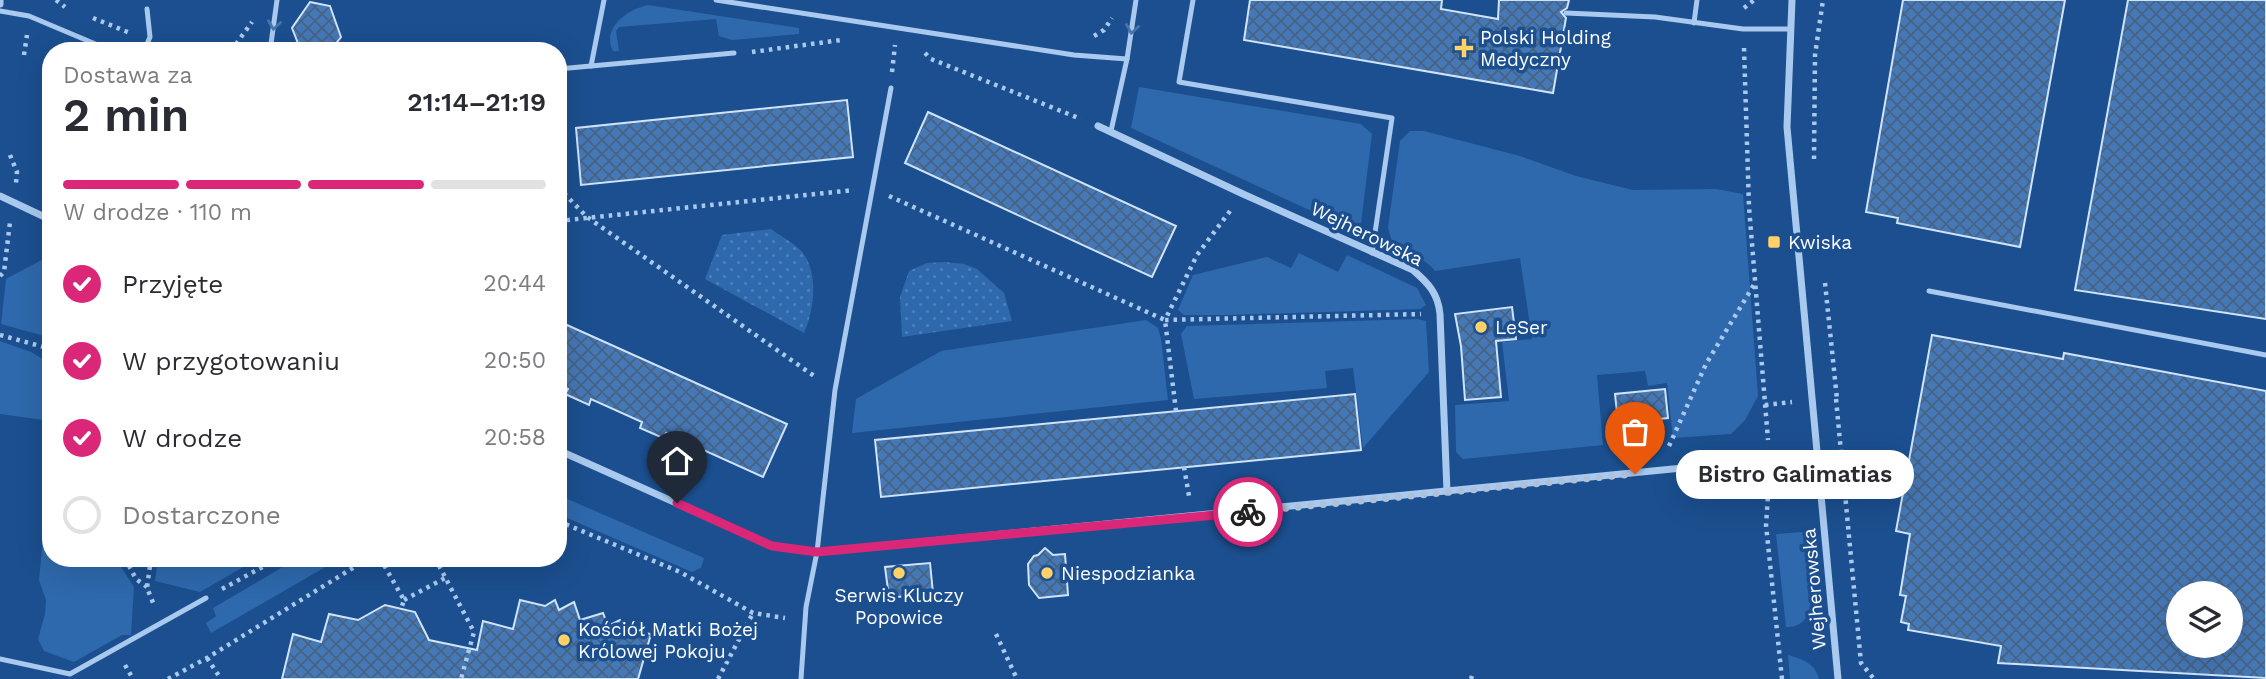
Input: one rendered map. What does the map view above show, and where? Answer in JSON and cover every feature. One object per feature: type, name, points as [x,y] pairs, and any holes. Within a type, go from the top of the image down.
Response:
[{"type":"street","name":"Wejherowska","points":[[1792,0],[1787,127],[1838,679]]},
{"type":"street","name":"Wejherowska","points":[[1098,125],[1413,270],[1432,288],[1440,314],[1447,492]]},
{"type":"street","points":[[0,196],[42,216]]},
{"type":"street","points":[[567,454],[772,546],[817,552],[1816,455]]},
{"type":"lane","points":[[271,42],[277,0]]},
{"type":"lane","points":[[591,66],[604,0]]},
{"type":"lane","points":[[716,0],[1074,55],[1127,59]]},
{"type":"lane","points":[[1111,131],[1127,59],[1136,0]]},
{"type":"lane","points":[[1194,0],[1179,82],[1392,117],[1372,253]]},
{"type":"lane","points":[[1694,23],[1697,0]]},
{"type":"lane","points":[[147,9],[148,42]]},
{"type":"lane","points":[[0,11],[29,16],[91,42]]},
{"type":"lane","points":[[1566,13],[1655,17],[1743,29],[1790,29]]},
{"type":"lane","points":[[567,68],[734,53]]},
{"type":"lane","points":[[801,679],[805,621],[817,552],[835,390],[891,88]]},
{"type":"lane","points":[[1929,291],[2266,355]]},
{"type":"lane","points":[[0,659],[70,674],[206,598]]},
{"type":"path","points":[[1754,0],[1742,10],[1749,207],[1770,461],[1766,524],[1782,679]]},
{"type":"path","points":[[1814,166],[1815,54],[1824,0]]},
{"type":"path","points":[[238,42],[252,24],[254,12]]},
{"type":"path","points":[[891,88],[897,27]]},
{"type":"path","points":[[897,27],[931,59],[1098,125]]},
{"type":"path","points":[[734,53],[828,44],[851,38]]},
{"type":"path","points":[[10,155],[18,172]]},
{"type":"path","points":[[567,220],[873,188],[1165,320],[1440,314]]},
{"type":"path","points":[[1176,411],[1165,320],[1197,255],[1243,194]]},
{"type":"path","points":[[567,196],[587,217],[835,390]]},
{"type":"path","points":[[1825,276],[1837,399]]},
{"type":"path","points":[[1669,446],[1706,365],[1756,283]]},
{"type":"path","points":[[0,335],[42,347]]},
{"type":"path","points":[[1657,438],[1657,447]]},
{"type":"path","points":[[567,526],[680,572],[753,613],[805,621]]},
{"type":"path","points":[[130,567],[136,579],[147,588],[150,567]]},
{"type":"path","points":[[206,598],[263,567]]},
{"type":"path","points":[[168,679],[354,567]]},
{"type":"path","points":[[385,567],[404,600]]},
{"type":"path","points":[[440,567],[474,632],[461,679]]},
{"type":"path","points":[[401,609],[404,600],[445,578]]},
{"type":"path","points":[[718,679],[753,613]]},
{"type":"path","points":[[996,634],[1017,679]]},
{"type":"path","points":[[207,658],[221,679]]},
{"type":"shaded area","points":[[648,5],[799,28],[799,34],[732,40],[719,36],[716,19],[619,27],[616,31],[619,51],[613,51],[611,35],[618,21],[632,11]]},
{"type":"shaded area","points":[[1139,87],[1361,124],[1372,134],[1361,223],[1355,231],[1131,128]]},
{"type":"shaded area","points":[[1410,131],[1424,131],[1520,156],[1576,176],[1633,190],[1716,189],[1743,194],[1758,396],[1745,420],[1731,434],[1673,438],[1667,383],[1648,386],[1645,371],[1597,375],[1603,445],[1463,459],[1456,452],[1455,405],[1509,401],[1502,342],[1532,339],[1520,258],[1435,271],[1428,264],[1396,246],[1388,227],[1400,141]]},
{"type":"shaded area","points":[[771,229],[800,250],[808,262],[813,293],[804,333],[705,279],[722,235]]},
{"type":"shaded area","points":[[1299,253],[1338,272],[1347,255],[1417,288],[1426,305],[1420,309],[1227,315],[1184,315],[1178,310],[1193,275],[1267,257],[1291,268]]},
{"type":"shaded area","points":[[42,260],[42,335],[1,324],[6,279]]},
{"type":"shaded area","points":[[927,263],[964,264],[977,269],[1004,293],[1012,321],[902,337],[900,297],[909,271]]},
{"type":"shaded area","points":[[1417,319],[1426,321],[1429,372],[1363,448],[1353,368],[1325,371],[1327,388],[1194,399],[1181,334],[1187,326]]},
{"type":"shaded area","points":[[1146,320],[1158,328],[1168,400],[852,433],[856,399],[941,351]]},
{"type":"shaded area","points":[[0,341],[42,359],[42,420],[0,414]]},
{"type":"shaded area","points":[[567,499],[704,558],[701,568],[692,572],[567,518]]},
{"type":"shaded area","points":[[1804,532],[1811,574],[1811,604],[1807,617],[1799,625],[1786,627],[1776,534]]},
{"type":"shaded area","points":[[42,548],[42,567],[121,567],[134,587],[131,635],[122,635],[74,662],[44,651],[38,639],[46,600],[39,580]]},
{"type":"shaded area","points":[[157,567],[243,567],[200,592],[155,581]]},
{"type":"shaded area","points":[[283,567],[325,567],[211,633],[206,623],[216,616],[213,608]]},
{"type":"shaded area","points":[[1788,655],[1811,665],[1819,679],[1790,679]]},
{"type":"building","name":"Polski Holding Medyczny","points":[[1250,0],[1442,0],[1441,9],[1498,19],[1499,0],[1569,0],[1567,8],[1561,12],[1566,18],[1553,93],[1244,40]]},
{"type":"building","points":[[1903,0],[2065,0],[2020,247],[1897,223],[1898,218],[1866,212]]},
{"type":"building","points":[[2128,0],[2266,0],[2266,319],[2075,290]]},
{"type":"building","points":[[310,2],[330,6],[341,37],[337,42],[297,42],[292,28]]},
{"type":"building","points":[[847,100],[853,157],[581,185],[576,128]]},
{"type":"building","points":[[928,112],[1176,226],[1152,277],[905,163]]},
{"type":"building","points":[[1512,307],[1516,339],[1496,341],[1501,397],[1465,400],[1461,346],[1455,314]]},
{"type":"building","points":[[567,325],[787,424],[763,477],[666,433],[663,438],[640,428],[642,422],[591,399],[589,405],[567,395]]},
{"type":"building","points":[[1932,335],[2063,359],[2064,353],[2266,391],[2266,678],[1998,663],[2001,646],[1908,630],[1909,624],[1901,622],[1906,596],[1900,595],[1910,534],[1896,531]]},
{"type":"building","points":[[1665,389],[1668,418],[1659,419],[1660,438],[1620,442],[1615,394]]},
{"type":"building","points":[[1355,394],[1361,450],[881,497],[875,440]]},
{"type":"building","name":"Niespodzianka","points":[[1045,548],[1053,555],[1065,554],[1068,595],[1039,598],[1029,585],[1028,564]]},
{"type":"building","points":[[930,563],[933,593],[889,598],[885,567]]},
{"type":"building","points":[[520,600],[545,606],[555,600],[559,610],[574,602],[580,620],[603,613],[608,626],[620,620],[626,630],[651,634],[638,679],[282,679],[293,634],[321,642],[329,614],[358,620],[385,605],[415,612],[429,640],[477,650],[483,621],[513,629]]},
{"type":"way so far","points":[[1248,512],[1635,474]]},
{"type":"place","name":"Polski Holding Medyczny","points":[[1464,48]]},
{"type":"place","name":"Kwiska","points":[[1774,242]]},
{"type":"place","name":"LeSer","points":[[1481,327]]},
{"type":"place","name":"Bistro Galimatias","points":[[1635,474]]},
{"type":"place","name":"Serwis Kluczy Popowice","points":[[899,573]]},
{"type":"place","name":"Niespodzianka","points":[[1047,573]]},
{"type":"place","name":"Kościół Matki Bożej Królowej Pokoju","points":[[564,640]]},
{"type":"route","points":[[677,503],[772,546],[817,552],[1248,512]]}]
